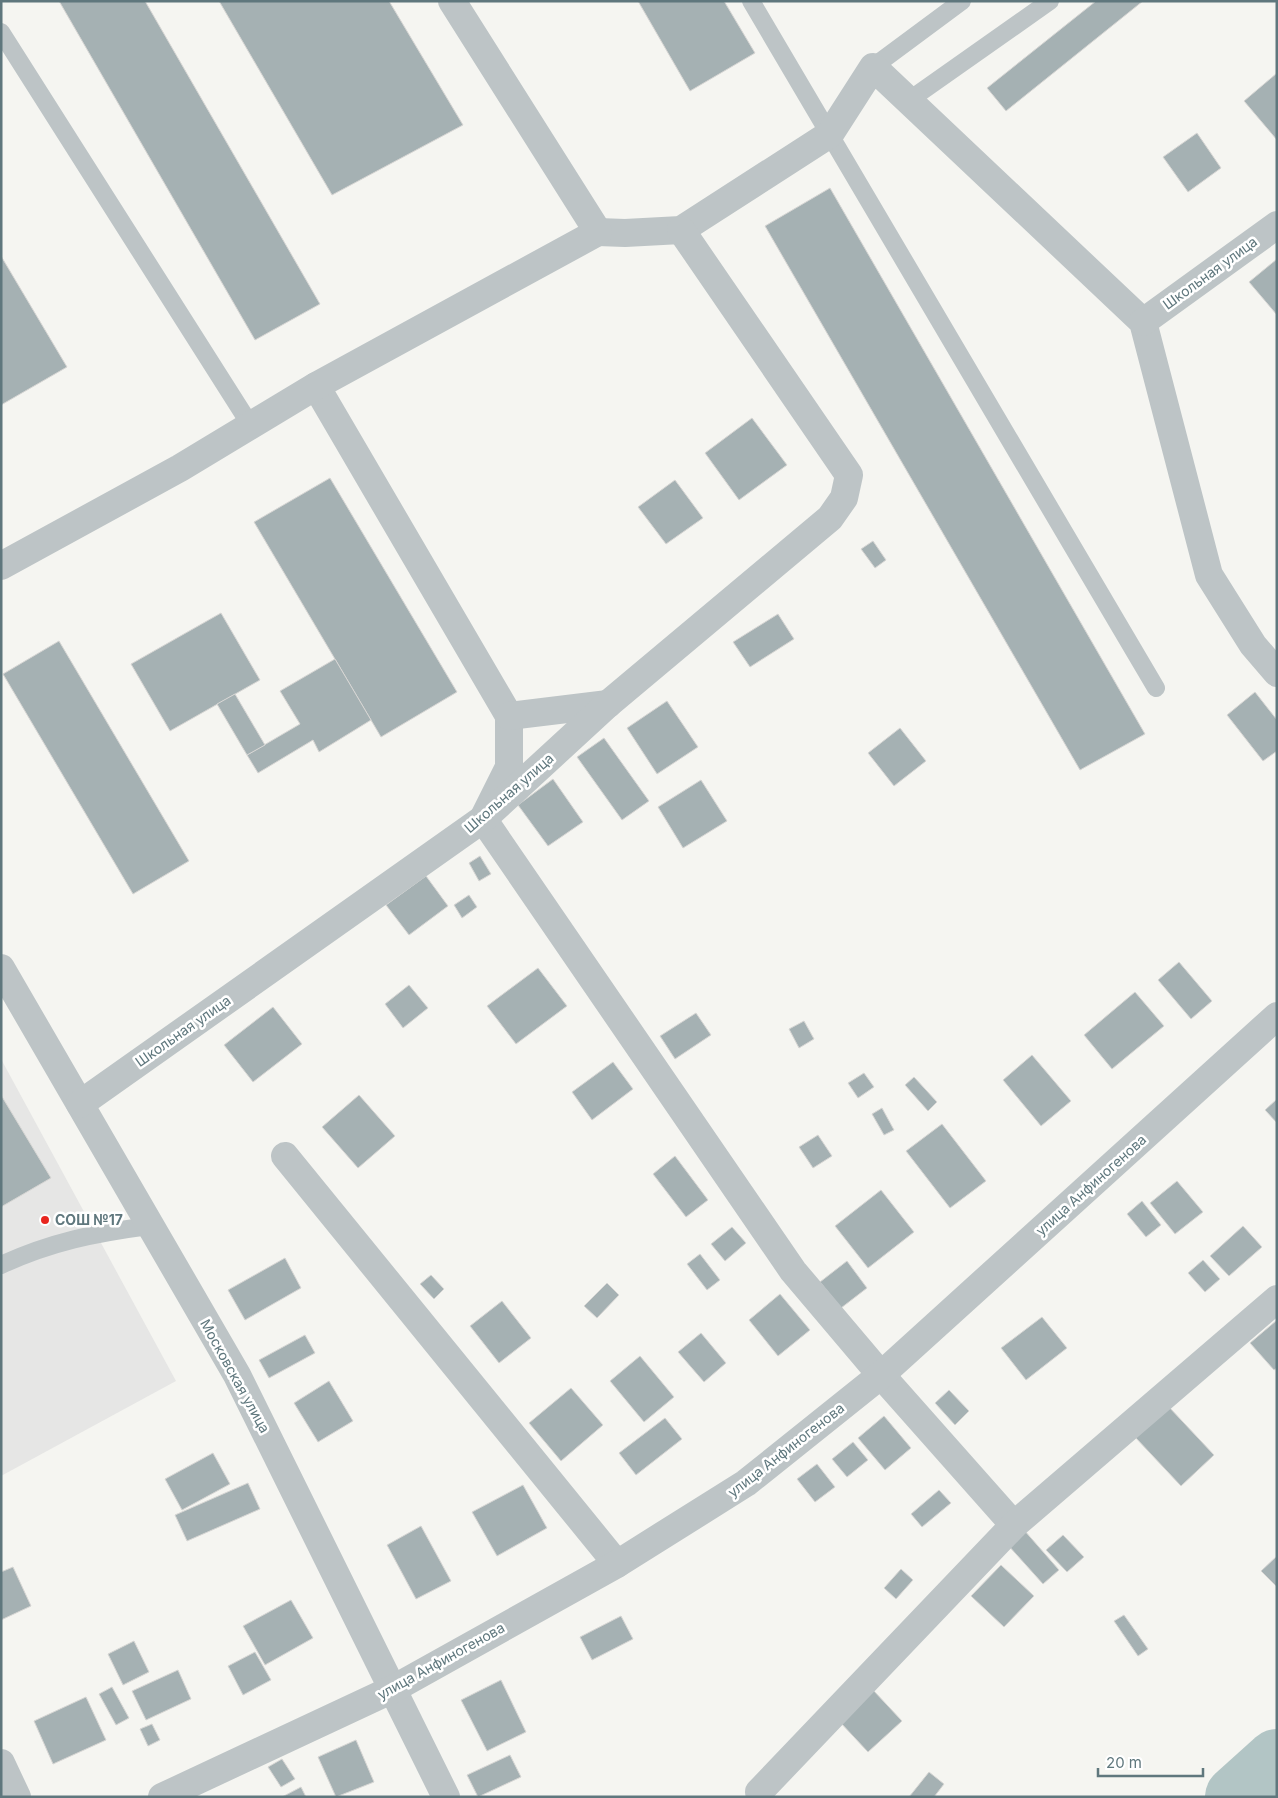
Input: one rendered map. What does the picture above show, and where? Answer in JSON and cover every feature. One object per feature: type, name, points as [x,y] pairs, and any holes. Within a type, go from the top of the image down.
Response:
[{"type":"street","points":[[452,1],[598,232]]},
{"type":"street","points":[[1,566],[251,426],[316,386],[598,232],[625,233],[681,230],[830,134],[872,67],[1143,322],[1209,575],[1253,645],[1277,673]]},
{"type":"street","name":"Школьная улица","points":[[1143,322],[1277,225]]},
{"type":"street","name":"Школьная улица","points":[[80,1104],[483,819],[608,704],[830,518],[844,498],[849,475],[681,230]]},
{"type":"street","points":[[316,386],[509,716],[509,767],[483,819],[793,1271],[881,1375],[1014,1525]]},
{"type":"street","points":[[509,716],[608,704]]},
{"type":"street","name":"Московская улица","points":[[1,968],[237,1375],[446,1797]]},
{"type":"street","name":"улица Анфиногенова","points":[[162,1797],[393,1689],[617,1564],[746,1483],[881,1375],[1277,1016]]},
{"type":"street","points":[[285,1156],[617,1564]]},
{"type":"street","points":[[759,1792],[1014,1525],[1277,1299]]},
{"type":"street","points":[[1,1763],[16,1797]]},
{"type":"lane","points":[[751,1],[1156,688]]},
{"type":"lane","points":[[872,67],[962,1]]},
{"type":"lane","points":[[908,101],[1050,1]]},
{"type":"lane","points":[[1,32],[251,426]]},
{"type":"lane","points":[[1,1265],[34,1250],[95,1233],[149,1226]]},
{"type":"shaded area","name":"СОШ №17","points":[[1,1059],[176,1381],[1,1476]]},
{"type":"building","points":[[59,1],[145,1],[320,304],[255,340]]},
{"type":"building","points":[[219,1],[389,1],[463,125],[332,195]]},
{"type":"building","points":[[638,1],[724,1],[755,53],[690,91]]},
{"type":"building","points":[[1096,1],[1143,1],[1006,111],[987,88]]},
{"type":"building","points":[[1277,73],[1277,140],[1244,101]]},
{"type":"building","points":[[1197,133],[1221,168],[1188,192],[1163,157]]},
{"type":"building","points":[[830,188],[1145,734],[1080,770],[765,226]]},
{"type":"building","points":[[1,256],[67,367],[1,405]]},
{"type":"building","points":[[1277,259],[1277,315],[1249,282]]},
{"type":"building","points":[[752,418],[787,465],[739,500],[705,453]]},
{"type":"building","points":[[330,478],[457,692],[381,737],[254,522]]},
{"type":"building","points":[[675,480],[703,518],[666,544],[638,507]]},
{"type":"building","points":[[873,541],[886,560],[875,568],[861,549]]},
{"type":"building","points":[[221,613],[260,680],[170,731],[131,664]]},
{"type":"building","points":[[778,614],[794,639],[750,667],[733,642]]},
{"type":"building","points":[[59,641],[189,861],[133,894],[3,674]]},
{"type":"building","points":[[335,659],[371,720],[319,752],[313,740],[258,773],[247,755],[300,724],[280,691]]},
{"type":"building","points":[[1255,692],[1277,720],[1277,751],[1263,761],[1227,715]]},
{"type":"building","points":[[235,694],[265,745],[247,755],[217,704]]},
{"type":"building","points":[[667,701],[698,747],[657,774],[627,728]]},
{"type":"building","points":[[900,728],[926,761],[894,786],[868,753]]},
{"type":"building","points":[[604,738],[649,801],[622,820],[577,757]]},
{"type":"building","points":[[553,779],[583,822],[548,846],[518,805]]},
{"type":"building","points":[[701,780],[727,821],[683,848],[658,807]]},
{"type":"building","points":[[480,856],[491,874],[479,881],[469,863]]},
{"type":"building","points":[[426,876],[448,906],[409,935],[386,905]]},
{"type":"building","points":[[469,895],[477,907],[462,918],[454,905]]},
{"type":"building","points":[[1179,962],[1212,1001],[1191,1019],[1158,980]]},
{"type":"building","points":[[538,968],[567,1006],[516,1044],[487,1006]]},
{"type":"building","points":[[409,985],[428,1008],[403,1028],[385,1004]]},
{"type":"building","points":[[1135,992],[1164,1026],[1112,1069],[1084,1035]]},
{"type":"building","points":[[273,1007],[302,1044],[253,1082],[224,1045]]},
{"type":"building","points":[[696,1013],[711,1035],[675,1059],[660,1036]]},
{"type":"building","points":[[804,1021],[814,1039],[799,1048],[789,1029]]},
{"type":"building","points":[[1032,1055],[1071,1101],[1041,1126],[1003,1080]]},
{"type":"building","points":[[613,1062],[633,1089],[592,1120],[572,1092]]},
{"type":"building","points":[[864,1073],[874,1087],[858,1098],[848,1083]]},
{"type":"building","points":[[914,1077],[937,1102],[928,1111],[905,1085]]},
{"type":"building","points":[[1,1095],[51,1178],[1,1207]]},
{"type":"building","points":[[359,1095],[395,1136],[358,1168],[322,1127]]},
{"type":"building","points":[[1277,1099],[1277,1123],[1265,1110]]},
{"type":"building","points":[[882,1108],[894,1130],[884,1135],[872,1114]]},
{"type":"building","points":[[942,1124],[986,1181],[950,1208],[906,1151]]},
{"type":"building","points":[[818,1135],[832,1156],[813,1168],[799,1147]]},
{"type":"building","points":[[675,1156],[708,1200],[686,1217],[653,1174]]},
{"type":"building","points":[[1177,1181],[1203,1212],[1175,1234],[1150,1203]]},
{"type":"building","points":[[881,1190],[914,1232],[868,1268],[835,1226]]},
{"type":"building","points":[[1142,1201],[1161,1225],[1146,1237],[1127,1214]]},
{"type":"building","points":[[1243,1226],[1262,1247],[1229,1276],[1210,1256]]},
{"type":"building","points":[[732,1227],[746,1243],[725,1261],[711,1244]]},
{"type":"building","points":[[700,1254],[720,1280],[707,1290],[687,1264]]},
{"type":"building","points":[[285,1258],[301,1288],[245,1320],[228,1290]]},
{"type":"building","points":[[1203,1260],[1220,1279],[1205,1292],[1188,1273]]},
{"type":"building","points":[[847,1261],[867,1288],[841,1308],[820,1282]]},
{"type":"building","points":[[431,1275],[444,1289],[434,1299],[420,1284]]},
{"type":"building","points":[[607,1283],[619,1295],[597,1318],[584,1306]]},
{"type":"building","points":[[780,1294],[810,1330],[778,1356],[749,1320]]},
{"type":"building","points":[[502,1301],[531,1338],[499,1363],[470,1326]]},
{"type":"building","points":[[1042,1317],[1067,1348],[1026,1380],[1001,1348]]},
{"type":"building","points":[[1277,1320],[1277,1368],[1274,1370],[1250,1343]]},
{"type":"building","points":[[701,1333],[726,1363],[704,1382],[678,1352]]},
{"type":"building","points":[[305,1335],[315,1353],[269,1378],[259,1360]]},
{"type":"building","points":[[640,1356],[674,1397],[644,1422],[610,1381]]},
{"type":"building","points":[[329,1381],[353,1421],[318,1442],[294,1403]]},
{"type":"building","points":[[571,1388],[603,1425],[561,1461],[529,1423]]},
{"type":"building","points":[[949,1390],[969,1411],[955,1425],[935,1403]]},
{"type":"building","points":[[1168,1406],[1214,1455],[1181,1486],[1135,1437]]},
{"type":"building","points":[[884,1416],[911,1448],[885,1470],[858,1438]]},
{"type":"building","points":[[665,1418],[682,1439],[636,1475],[619,1453]]},
{"type":"building","points":[[853,1442],[868,1460],[847,1477],[832,1459]]},
{"type":"building","points":[[213,1453],[230,1484],[182,1510],[165,1479]]},
{"type":"building","points":[[817,1464],[835,1487],[815,1502],[797,1479]]},
{"type":"building","points":[[248,1483],[260,1509],[187,1541],[175,1515]]},
{"type":"building","points":[[523,1485],[547,1528],[497,1556],[472,1512]]},
{"type":"building","points":[[939,1490],[951,1503],[922,1527],[911,1514]]},
{"type":"building","points":[[421,1526],[451,1581],[416,1599],[387,1545]]},
{"type":"building","points":[[1024,1530],[1059,1570],[1043,1584],[1007,1544]]},
{"type":"building","points":[[1063,1535],[1084,1557],[1067,1572],[1046,1550]]},
{"type":"building","points":[[1277,1556],[1277,1587],[1261,1571]]},
{"type":"building","points":[[1001,1565],[1034,1596],[1004,1627],[971,1596]]},
{"type":"building","points":[[13,1567],[31,1606],[1,1620],[1,1572]]},
{"type":"building","points":[[901,1569],[913,1580],[896,1599],[884,1588]]},
{"type":"building","points":[[291,1600],[313,1638],[265,1665],[243,1626]]},
{"type":"building","points":[[1124,1615],[1148,1649],[1138,1656],[1114,1621]]},
{"type":"building","points":[[621,1616],[633,1639],[592,1660],[580,1637]]},
{"type":"building","points":[[134,1641],[149,1672],[123,1685],[108,1654]]},
{"type":"building","points":[[255,1652],[271,1680],[243,1695],[228,1666]]},
{"type":"building","points":[[178,1670],[191,1699],[146,1720],[132,1691]]},
{"type":"building","points":[[501,1680],[526,1732],[487,1751],[461,1700]]},
{"type":"building","points":[[112,1687],[129,1718],[116,1725],[99,1694]]},
{"type":"building","points":[[873,1690],[902,1721],[868,1752],[839,1721]]},
{"type":"building","points":[[86,1697],[106,1740],[53,1764],[34,1721]]},
{"type":"building","points":[[152,1724],[160,1740],[148,1746],[140,1729]]},
{"type":"building","points":[[356,1740],[374,1782],[336,1797],[318,1757]]},
{"type":"building","points":[[510,1755],[521,1777],[478,1797],[467,1775]]},
{"type":"building","points":[[282,1759],[295,1779],[281,1787],[268,1767]]},
{"type":"building","points":[[929,1772],[944,1784],[934,1797],[909,1797]]},
{"type":"building","points":[[301,1787],[306,1797],[282,1797]]},
{"type":"waterway","points":[[1237,1797],[1277,1761]]},
{"type":"place","name":"СОШ №17","points":[[45,1220]]}]
